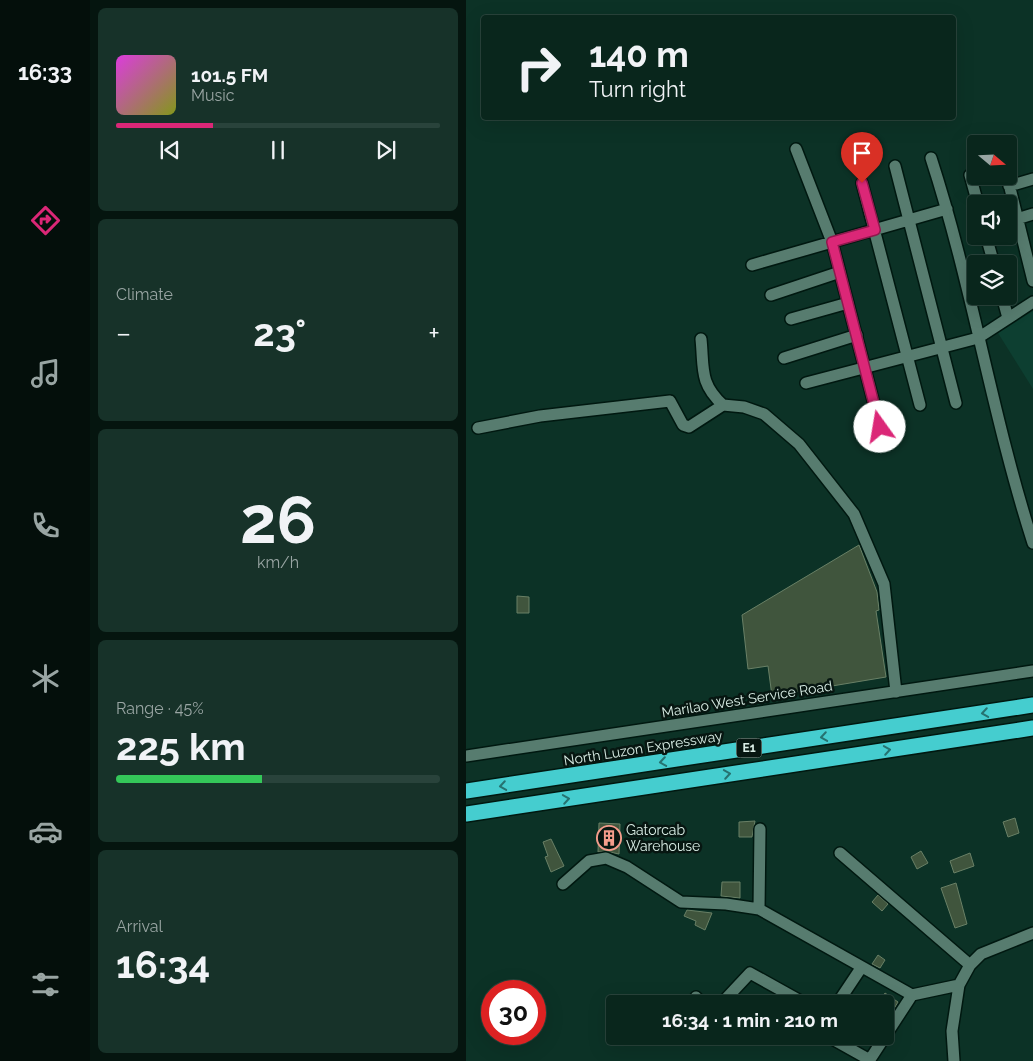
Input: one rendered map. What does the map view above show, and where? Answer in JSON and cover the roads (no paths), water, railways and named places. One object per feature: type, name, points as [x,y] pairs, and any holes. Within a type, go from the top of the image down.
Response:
[{"type":"highway","name":"North Luzon Expressway","points":[[466,792],[1033,706]]},
{"type":"highway","name":"E1","points":[[466,814],[1033,728]]},
{"type":"street","points":[[796,149],[832,242],[880,427]]},
{"type":"street","points":[[930,158],[947,209],[1014,484],[1033,543]]},
{"type":"street","points":[[895,166],[956,403]]},
{"type":"street","points":[[1017,180],[1033,179]]},
{"type":"street","points":[[862,183],[920,406]]},
{"type":"street","points":[[752,265],[947,209]]},
{"type":"street","points":[[1033,214],[1017,219],[1033,281]]},
{"type":"street","points":[[771,295],[840,272]]},
{"type":"street","points":[[806,383],[978,338],[1033,302]]},
{"type":"street","points":[[790,319],[848,303]]},
{"type":"street","points":[[1004,305],[1008,318]]},
{"type":"street","points":[[784,358],[857,335]]},
{"type":"street","points":[[701,338],[705,385],[710,393],[723,404],[744,407],[764,414],[799,444],[854,514],[884,584],[896,692]]},
{"type":"street","points":[[478,428],[540,416],[670,401],[683,425],[689,427],[723,404]]},
{"type":"street","name":"Marilao West Service Road","points":[[466,756],[1033,672]]},
{"type":"street","points":[[759,909],[760,829]]},
{"type":"street","points":[[840,853],[970,965]]},
{"type":"street","points":[[563,884],[590,862],[606,858],[627,867],[681,902],[726,904],[759,909],[912,995],[958,985]]},
{"type":"street","points":[[954,1061],[952,1031],[958,985],[970,965],[981,954],[1033,933]]},
{"type":"street","points":[[843,995],[861,968]]},
{"type":"street","points":[[729,995],[750,973],[790,995]]},
{"type":"street","points":[[843,1045],[870,1060],[912,995]]},
{"type":"place","name":"Gatorcab Warehouse","points":[[609,838]]}]
